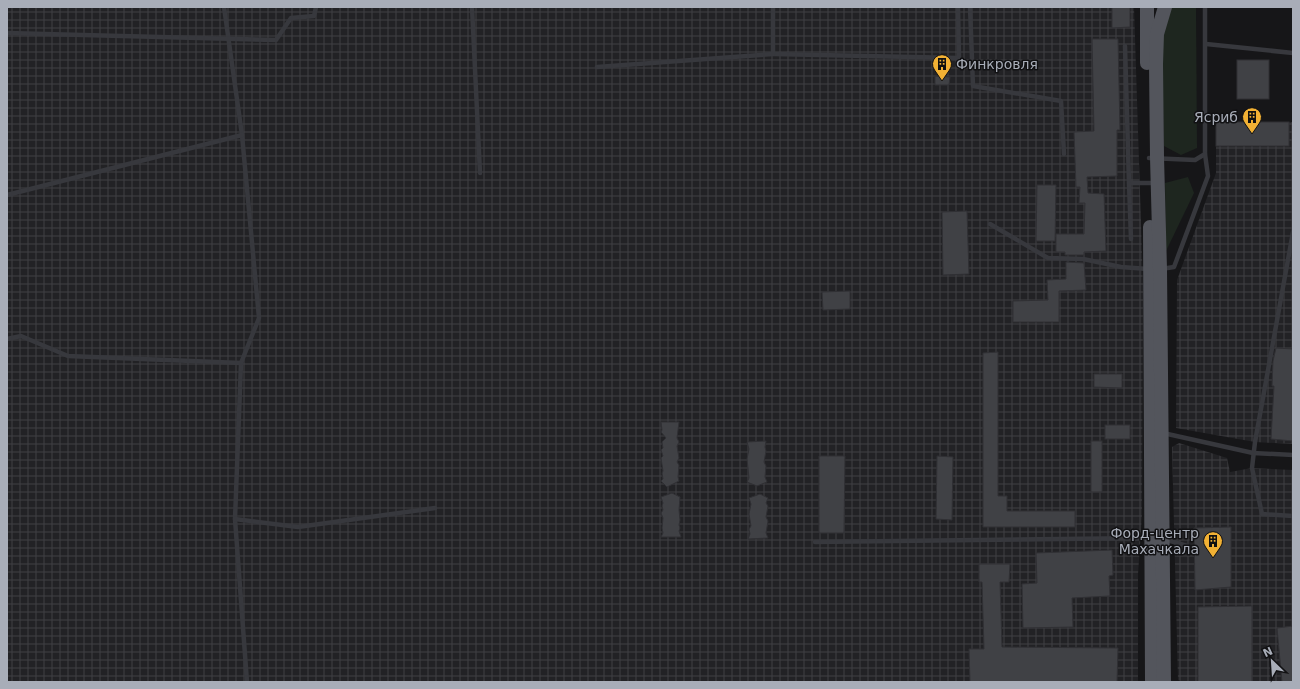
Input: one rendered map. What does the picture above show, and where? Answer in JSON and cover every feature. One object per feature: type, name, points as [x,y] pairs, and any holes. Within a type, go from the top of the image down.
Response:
[{"type":"main road","points":[[1147,7],[1153,158]]},
{"type":"main road","points":[[1152,682],[1156,538],[1153,158],[1157,34],[1165,7]]},
{"type":"main road","points":[[1156,538],[1164,682]]},
{"type":"lane","points":[[224,7],[242,135],[259,318],[241,363],[235,519],[247,682]]},
{"type":"lane","points":[[7,32],[276,40],[292,18],[314,16],[316,7]]},
{"type":"lane","points":[[472,7],[480,173]]},
{"type":"lane","points":[[773,7],[773,54]]},
{"type":"lane","points":[[598,67],[773,54],[959,58],[958,7]]},
{"type":"lane","points":[[970,7],[973,86],[1061,101],[1064,154]]},
{"type":"lane","points":[[990,224],[1048,258],[1083,259],[1121,267],[1155,270],[1174,267],[1208,176],[1205,154],[1205,7]]},
{"type":"lane","points":[[1206,44],[1293,53]]},
{"type":"lane","points":[[1125,46],[1131,239]]},
{"type":"lane","points":[[7,195],[242,135]]},
{"type":"lane","points":[[1153,158],[1195,160],[1205,154]]},
{"type":"lane","points":[[1129,183],[1153,183]]},
{"type":"lane","points":[[1293,232],[1253,453],[1252,468],[1262,514],[1293,516]]},
{"type":"lane","points":[[7,339],[21,336],[68,356],[241,363]]},
{"type":"lane","points":[[1155,433],[1253,453],[1293,455]]},
{"type":"lane","points":[[235,519],[298,528],[435,508]]},
{"type":"lane","points":[[814,542],[1156,538],[1187,546]]},
{"type":"shaded area","points":[[7,7],[1134,7],[1143,286],[1142,515],[1138,574],[1138,682],[7,682]]},
{"type":"shaded area","points":[[1171,7],[1196,7],[1197,148],[1181,155],[1164,146],[1162,64],[1163,30]]},
{"type":"shaded area","points":[[1216,122],[1293,122],[1293,444],[1255,442],[1176,428],[1177,280],[1216,173]]},
{"type":"shaded area","points":[[1188,177],[1194,193],[1166,251],[1165,183]]},
{"type":"shaded area","points":[[1179,443],[1227,458],[1230,472],[1252,468],[1293,470],[1293,682],[1184,682],[1178,680],[1172,447]]},
{"type":"building","points":[[1112,7],[1130,7],[1130,27],[1112,28]]},
{"type":"building","points":[[1092,39],[1118,39],[1120,130],[1117,130],[1117,176],[1087,177],[1088,193],[1104,194],[1106,251],[1084,252],[1084,255],[1065,255],[1065,252],[1056,252],[1056,234],[1084,234],[1085,203],[1079,203],[1080,187],[1076,187],[1074,132],[1094,131]]},
{"type":"building","points":[[1237,60],[1269,60],[1269,99],[1237,99]]},
{"type":"building","name":"Финкровля","points":[[935,76],[950,77],[949,85],[935,85]]},
{"type":"building","name":"Ясриб","points":[[1216,122],[1289,122],[1289,146],[1216,146]]},
{"type":"building","points":[[1037,185],[1056,185],[1055,241],[1036,241]]},
{"type":"building","points":[[967,211],[969,274],[943,275],[942,212]]},
{"type":"building","points":[[1066,262],[1084,263],[1086,290],[1059,291],[1059,322],[1013,322],[1013,301],[1048,300],[1047,280],[1066,279]]},
{"type":"building","points":[[850,291],[850,309],[823,310],[822,292]]},
{"type":"building","points":[[1276,348],[1293,349],[1293,441],[1271,439],[1274,386],[1272,386],[1273,361]]},
{"type":"building","points":[[998,352],[998,496],[1007,496],[1007,511],[1075,511],[1075,527],[983,527],[983,353]]},
{"type":"building","points":[[1094,374],[1122,374],[1122,388],[1094,387]]},
{"type":"building","points":[[661,422],[679,422],[677,438],[679,442],[677,446],[679,458],[677,462],[679,465],[679,481],[667,487],[661,481],[663,479],[663,471],[661,458],[663,456],[661,450],[663,448],[662,442],[666,438],[661,432]]},
{"type":"building","points":[[1105,425],[1130,425],[1130,439],[1105,439]]},
{"type":"building","points":[[766,441],[764,462],[766,466],[765,477],[767,482],[757,486],[747,482],[749,478],[747,459],[749,449],[747,442]]},
{"type":"building","points":[[1091,441],[1102,441],[1102,492],[1091,492]]},
{"type":"building","points":[[819,456],[845,456],[844,533],[819,533]]},
{"type":"building","points":[[937,456],[953,457],[952,520],[936,519]]},
{"type":"building","points":[[672,493],[680,497],[679,531],[681,537],[661,537],[663,533],[663,518],[661,513],[663,510],[663,503],[661,497]]},
{"type":"building","points":[[760,494],[768,498],[766,503],[768,506],[766,517],[768,521],[766,533],[768,538],[748,539],[750,534],[749,529],[751,526],[749,514],[751,504],[749,498]]},
{"type":"building","name":"Форд-центр Махачкала","points":[[1231,527],[1231,587],[1195,590],[1194,528]]},
{"type":"building","points":[[1112,550],[1113,575],[1109,576],[1110,596],[1072,598],[1073,627],[1023,628],[1022,584],[1037,583],[1036,553]]},
{"type":"building","points":[[979,564],[1010,564],[1009,582],[1000,582],[1002,647],[1118,648],[1117,682],[970,682],[969,649],[984,649],[982,582],[979,582]]},
{"type":"building","points":[[1252,606],[1252,682],[1198,682],[1198,607]]},
{"type":"building","points":[[1293,626],[1293,682],[1282,682],[1277,628]]},
{"type":"place","name":"Финкровля","points":[[942,81]]},
{"type":"place","name":"Ясриб","points":[[1252,134]]},
{"type":"place","name":"Форд-центр Махачкала","points":[[1213,558]]}]
